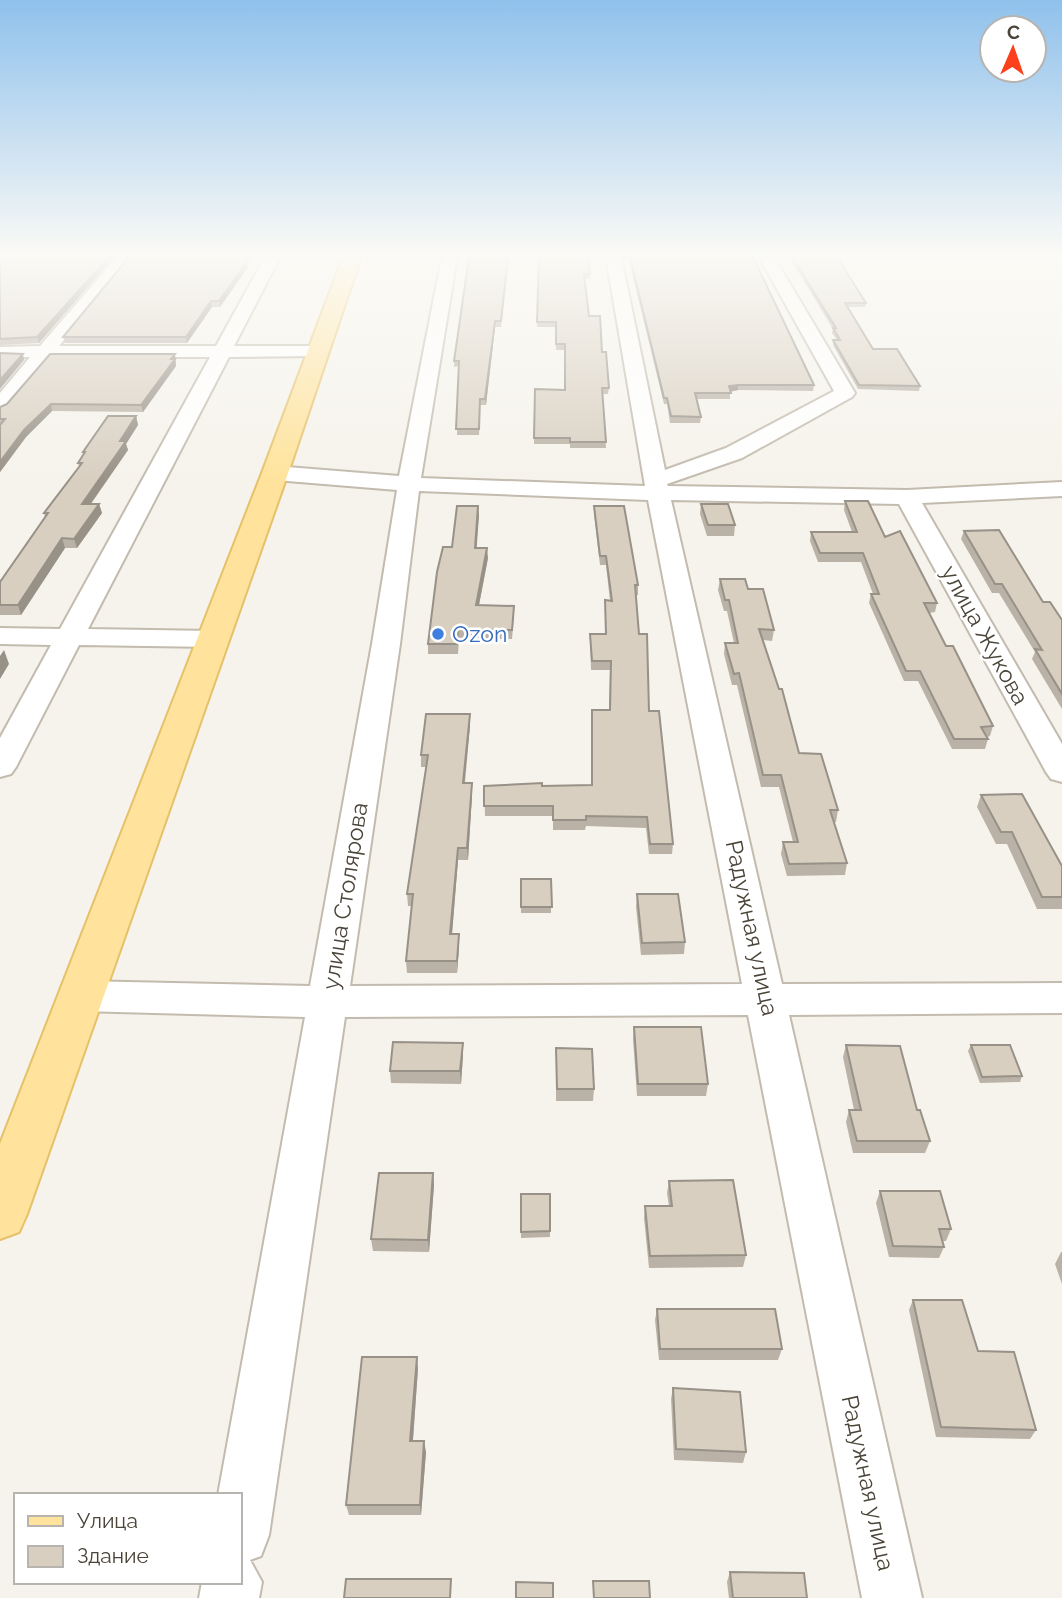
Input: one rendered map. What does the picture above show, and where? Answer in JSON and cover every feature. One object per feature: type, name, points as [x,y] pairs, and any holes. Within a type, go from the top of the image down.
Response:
[{"type":"main road","points":[[0,1214],[326,332]]},
{"type":"street","points":[[0,405],[61,332]]},
{"type":"street","points":[[0,766],[234,332]]},
{"type":"street","name":"улица Столярова","points":[[242,1523],[409,484],[437,332]]},
{"type":"street","name":"Радужная улица","points":[[627,332],[657,486],[892,1598]]},
{"type":"street","points":[[657,486],[734,453],[845,393],[809,332]]},
{"type":"street","points":[[0,352],[319,351]]},
{"type":"street","points":[[275,473],[409,484],[657,486],[907,497],[1062,489]]},
{"type":"street","name":"улица Жукова","points":[[907,497],[1062,772]]},
{"type":"street","points":[[0,636],[214,639]]},
{"type":"street","points":[[80,996],[327,1002],[1062,998]]},
{"type":"building","points":[[0,332],[42,332],[37,337],[0,339]]},
{"type":"building","points":[[67,332],[190,332],[186,337],[63,337]]},
{"type":"building","points":[[458,332],[494,332],[485,399],[480,399],[479,429],[456,429],[459,361],[454,361]]},
{"type":"building","points":[[556,332],[601,332],[602,352],[606,352],[609,388],[602,388],[606,442],[534,438],[535,389],[565,390],[565,344],[556,344]]},
{"type":"building","points":[[648,332],[789,332],[814,385],[738,385],[729,386],[731,393],[695,393],[701,417],[671,416],[667,398],[664,398]]},
{"type":"building","points":[[835,332],[862,332],[873,349],[897,349],[920,386],[859,385],[833,340],[840,340]]},
{"type":"building","points":[[0,353],[23,354],[0,380]]},
{"type":"building","points":[[50,354],[175,354],[171,359],[175,359],[141,405],[51,404],[24,430],[0,462],[0,425],[5,419],[0,419],[0,407],[7,404]]},
{"type":"building","points":[[108,416],[136,416],[120,441],[126,441],[82,504],[99,504],[74,539],[62,538],[18,605],[0,605],[0,582],[48,513],[44,513],[82,463],[78,463],[83,452]]},
{"type":"building","points":[[845,501],[868,501],[885,537],[900,531],[937,603],[924,603],[946,646],[953,646],[993,726],[981,727],[988,739],[954,739],[920,671],[906,671],[871,594],[879,594],[863,553],[820,553],[811,532],[857,532]]},
{"type":"building","points":[[701,504],[728,504],[735,525],[708,525]]},
{"type":"building","points":[[457,506],[478,506],[475,548],[487,548],[476,605],[514,606],[512,630],[458,629],[457,644],[428,644],[437,572],[443,547],[452,547]]},
{"type":"building","points":[[594,506],[624,506],[638,585],[635,585],[639,634],[647,634],[649,711],[659,711],[673,844],[650,844],[647,817],[586,816],[586,820],[553,820],[553,806],[484,806],[484,786],[542,783],[542,786],[592,785],[592,710],[610,710],[611,661],[592,661],[590,634],[606,634],[605,600],[612,601],[606,556],[600,556]]},
{"type":"building","points":[[999,530],[1043,602],[1050,602],[1062,620],[1062,694],[1035,649],[1042,650],[1002,584],[995,584],[964,531]]},
{"type":"building","points":[[720,579],[745,579],[748,589],[763,589],[774,630],[759,629],[779,689],[782,689],[799,753],[821,754],[838,810],[830,810],[847,863],[789,864],[783,842],[798,842],[781,775],[763,775],[739,673],[734,674],[725,643],[738,643],[729,600],[725,600]]},
{"type":"building","points":[[426,714],[470,714],[463,783],[472,783],[467,848],[458,848],[450,934],[459,934],[457,961],[406,961],[413,894],[407,894],[428,755],[421,755]]},
{"type":"building","points":[[1022,794],[1062,866],[1062,897],[1042,897],[1012,832],[1001,832],[981,795]]},
{"type":"building","points":[[521,879],[551,879],[552,907],[521,907]]},
{"type":"building","points":[[637,894],[678,894],[685,942],[642,943]]},
{"type":"building","points":[[634,1027],[701,1027],[708,1084],[638,1084]]},
{"type":"building","points":[[393,1042],[463,1043],[460,1071],[390,1071]]},
{"type":"building","points":[[846,1045],[900,1046],[917,1110],[920,1110],[930,1141],[857,1141],[849,1110],[861,1110]]},
{"type":"building","points":[[971,1045],[1010,1045],[1022,1076],[982,1077]]},
{"type":"building","points":[[556,1048],[592,1049],[594,1089],[557,1089]]},
{"type":"building","points":[[379,1173],[433,1173],[428,1240],[371,1239]]},
{"type":"building","points":[[733,1180],[746,1255],[650,1256],[645,1206],[672,1206],[669,1181]]},
{"type":"building","points":[[880,1191],[940,1191],[951,1229],[939,1229],[944,1247],[893,1246]]},
{"type":"building","points":[[521,1194],[550,1194],[550,1231],[521,1232]]},
{"type":"building","points":[[913,1300],[962,1300],[978,1351],[1014,1352],[1036,1430],[941,1427]]},
{"type":"building","points":[[657,1309],[775,1309],[782,1349],[660,1349]]},
{"type":"building","points":[[362,1357],[417,1357],[410,1441],[424,1441],[420,1505],[346,1505]]},
{"type":"building","points":[[673,1388],[740,1392],[746,1452],[676,1449]]},
{"type":"building","points":[[730,1572],[804,1573],[807,1598],[733,1598]]},
{"type":"building","points":[[346,1579],[451,1579],[450,1598],[344,1598]]},
{"type":"building","points":[[593,1581],[649,1581],[650,1598],[594,1598]]},
{"type":"building","points":[[516,1582],[553,1583],[553,1598],[516,1598]]},
{"type":"place","name":"Ozon","points":[[438,634]]}]
